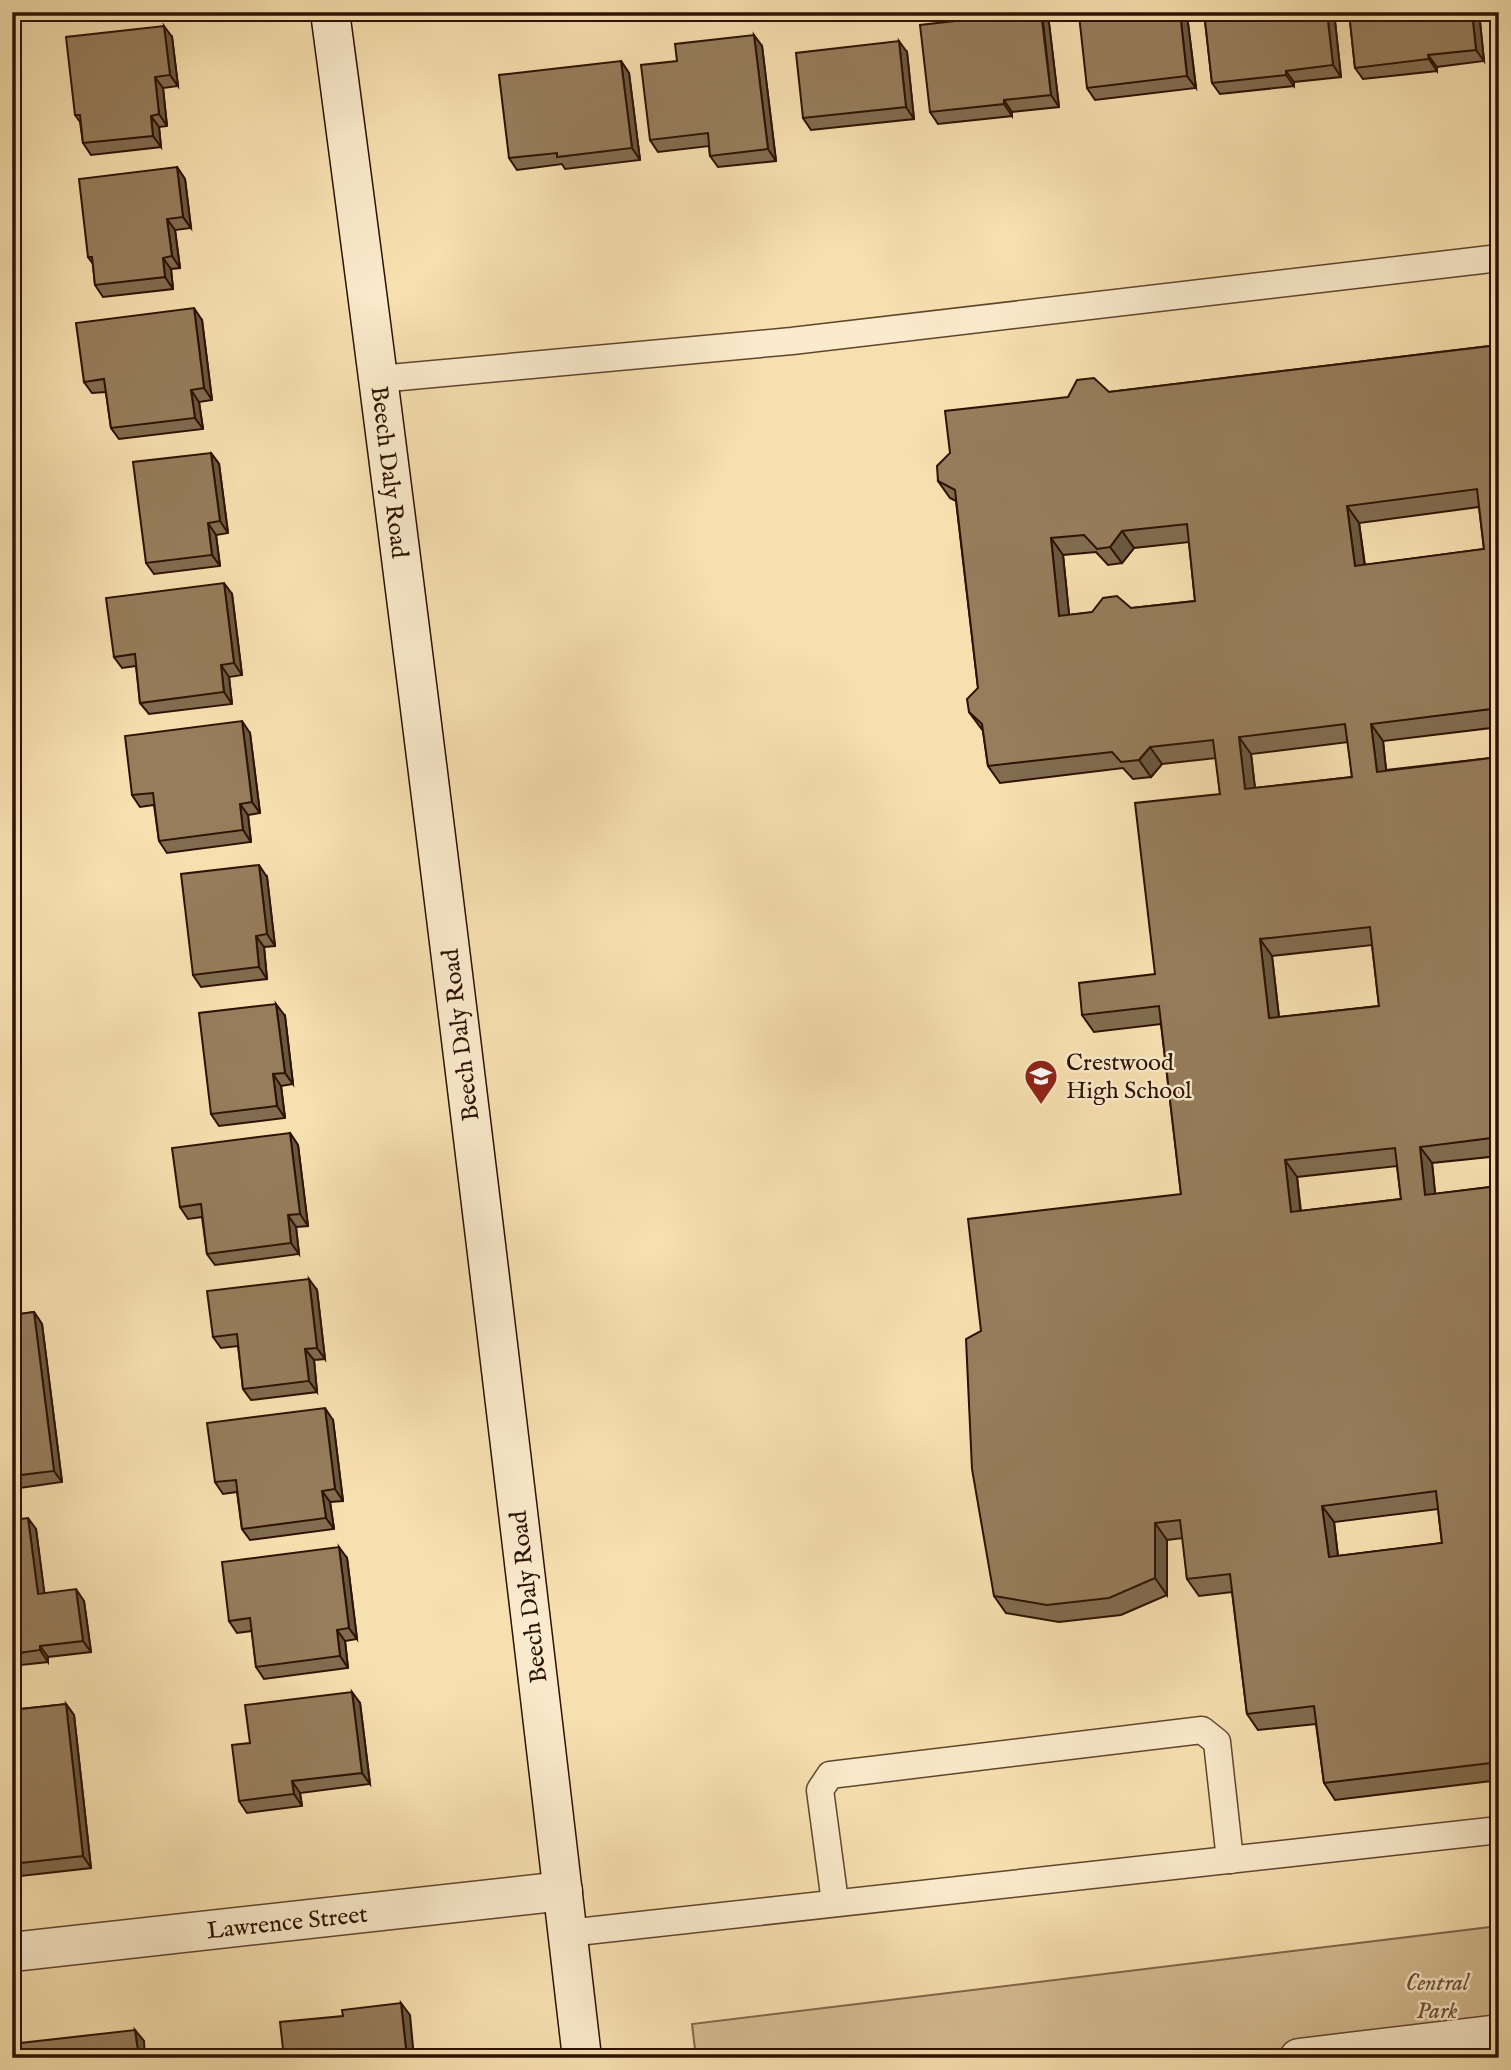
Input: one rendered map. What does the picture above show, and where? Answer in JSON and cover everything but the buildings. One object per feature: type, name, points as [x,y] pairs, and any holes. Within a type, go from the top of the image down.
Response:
[{"type":"main road","name":"Beech Daly Road","points":[[330,12],[379,379],[582,2058]]},
{"type":"main road","name":"Lawrence Street","points":[[12,1952],[563,1891]]},
{"type":"main road","points":[[1299,2058],[1499,2035]]},
{"type":"lane","points":[[379,379],[792,341],[1499,258]]},
{"type":"lane","points":[[835,1902],[820,1790],[830,1775],[1202,1730],[1217,1741],[1230,1860]]},
{"type":"lane","points":[[568,1933],[1499,1830]]},
{"type":"green space","name":"Central Park","points":[[1499,1926],[1499,2058],[696,2058],[692,2024]]},
{"type":"place","name":"Crestwood High School","points":[[1041,1106]]}]
